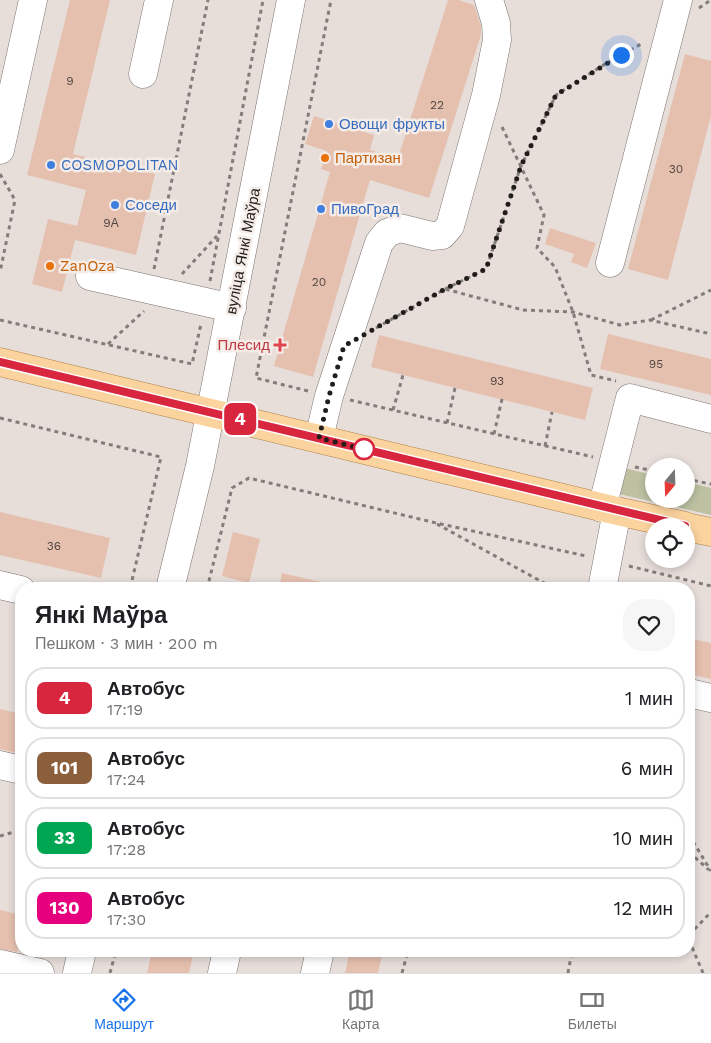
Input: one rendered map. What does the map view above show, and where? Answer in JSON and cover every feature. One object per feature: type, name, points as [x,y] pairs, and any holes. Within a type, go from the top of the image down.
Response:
[{"type":"main road","points":[[0,362],[648,518]]},
{"type":"main road","points":[[695,528],[711,532]]},
{"type":"street","points":[[0,150],[33,0]]},
{"type":"street","points":[[143,74],[158,0]]},
{"type":"street","name":"вуліца Янкі Маўра","points":[[172,582],[200,466],[291,0]]},
{"type":"street","points":[[319,438],[344,346],[379,243],[387,233],[400,228],[432,236],[442,235],[450,226],[486,95],[497,40],[496,23],[488,0]]},
{"type":"street","points":[[610,263],[678,0]]},
{"type":"street","points":[[90,276],[232,308]]},
{"type":"street","points":[[603,582],[607,561],[614,462],[630,398],[711,419]]},
{"type":"street","points":[[0,585],[15,589]]},
{"type":"street","points":[[695,694],[711,698]]},
{"type":"street","points":[[0,766],[15,769]]},
{"type":"street","points":[[77,973],[81,957]]},
{"type":"street","points":[[222,973],[226,957]]},
{"type":"street","points":[[315,973],[319,957]]},
{"type":"street","points":[[4,968],[40,973]]},
{"type":"path","points":[[150,289],[208,0]]},
{"type":"path","points":[[0,320],[192,364],[206,302],[263,0]]},
{"type":"path","points":[[331,0],[256,378],[645,469]]},
{"type":"path","points":[[344,346],[445,289],[486,269],[521,166],[556,95],[605,64],[670,28],[711,0]]},
{"type":"path","points":[[486,95],[544,215],[538,248],[555,267],[574,312],[591,375],[619,382]]},
{"type":"path","points":[[0,174],[15,200],[2,250],[0,272]]},
{"type":"path","points":[[445,289],[523,310],[574,312],[620,324],[650,320],[711,290]]},
{"type":"path","points":[[650,320],[711,334]]},
{"type":"path","points":[[394,410],[402,375]]},
{"type":"path","points":[[447,423],[455,388]]},
{"type":"path","points":[[494,434],[502,399]]},
{"type":"path","points":[[545,446],[552,412]]},
{"type":"path","points":[[0,418],[161,457],[132,582]]},
{"type":"path","points":[[209,582],[232,488],[249,478],[694,582]]},
{"type":"path","points":[[695,481],[711,484]]},
{"type":"path","points":[[432,522],[542,582]]},
{"type":"path","points":[[695,582],[711,586]]},
{"type":"path","points":[[0,836],[15,832]]},
{"type":"path","points":[[695,845],[711,872]]},
{"type":"path","points":[[695,857],[711,872]]},
{"type":"path","points":[[695,929],[711,912]]},
{"type":"path","points":[[695,953],[704,973]]},
{"type":"path","points":[[110,973],[114,957]]},
{"type":"path","points":[[402,973],[406,957]]},
{"type":"path","points":[[568,973],[571,957]]},
{"type":"green space","points":[[624,468],[645,473],[645,500],[619,494]]},
{"type":"green space","points":[[695,484],[711,488],[711,515],[680,508],[695,508]]},
{"type":"building","points":[[70,0],[110,0],[73,154],[155,174],[136,255],[75,240],[62,292],[32,284],[48,219],[77,226],[86,190],[27,175]]},
{"type":"building","points":[[448,0],[459,0],[474,5],[481,26],[481,35],[429,198],[370,180],[313,377],[274,366],[330,172],[321,169],[327,151],[305,144],[314,116],[374,135],[370,150],[398,158]]},
{"type":"building","points":[[685,54],[711,61],[711,116],[668,280],[628,269]]},
{"type":"building","points":[[550,228],[596,243],[587,268],[571,262],[574,254],[545,244]]},
{"type":"building","points":[[608,334],[711,359],[711,395],[600,369]]},
{"type":"building","points":[[379,335],[593,388],[585,420],[371,367]]},
{"type":"building","points":[[0,512],[110,538],[101,578],[0,555]]},
{"type":"building","points":[[233,532],[260,539],[249,582],[222,576]]},
{"type":"building","points":[[282,573],[321,582],[280,582]]},
{"type":"building","points":[[695,639],[711,643],[711,679],[695,675]]},
{"type":"building","points":[[0,709],[15,713],[15,753],[0,749]]},
{"type":"building","points":[[0,910],[15,914],[15,952],[0,949]]},
{"type":"building","points":[[151,957],[193,957],[189,973],[147,973]]},
{"type":"building","points":[[349,957],[382,957],[378,973],[345,973]]},
{"type":"bus line","name":"4","points":[[0,362],[649,518]]},
{"type":"place","name":"Овощи фрукты","points":[[329,124]]},
{"type":"place","name":"Партизан","points":[[325,158]]},
{"type":"place","name":"COSMOPOLITAN","points":[[51,165]]},
{"type":"place","name":"Соседи","points":[[115,205]]},
{"type":"place","name":"ПивоГрад","points":[[321,209]]},
{"type":"place","name":"ZanOza","points":[[50,266]]},
{"type":"place","name":"Плесид","points":[[280,345]]},
{"type":"route","points":[[364,449],[367,450],[319,438],[344,346],[445,289],[486,269],[521,166],[556,95],[621,55]]}]
